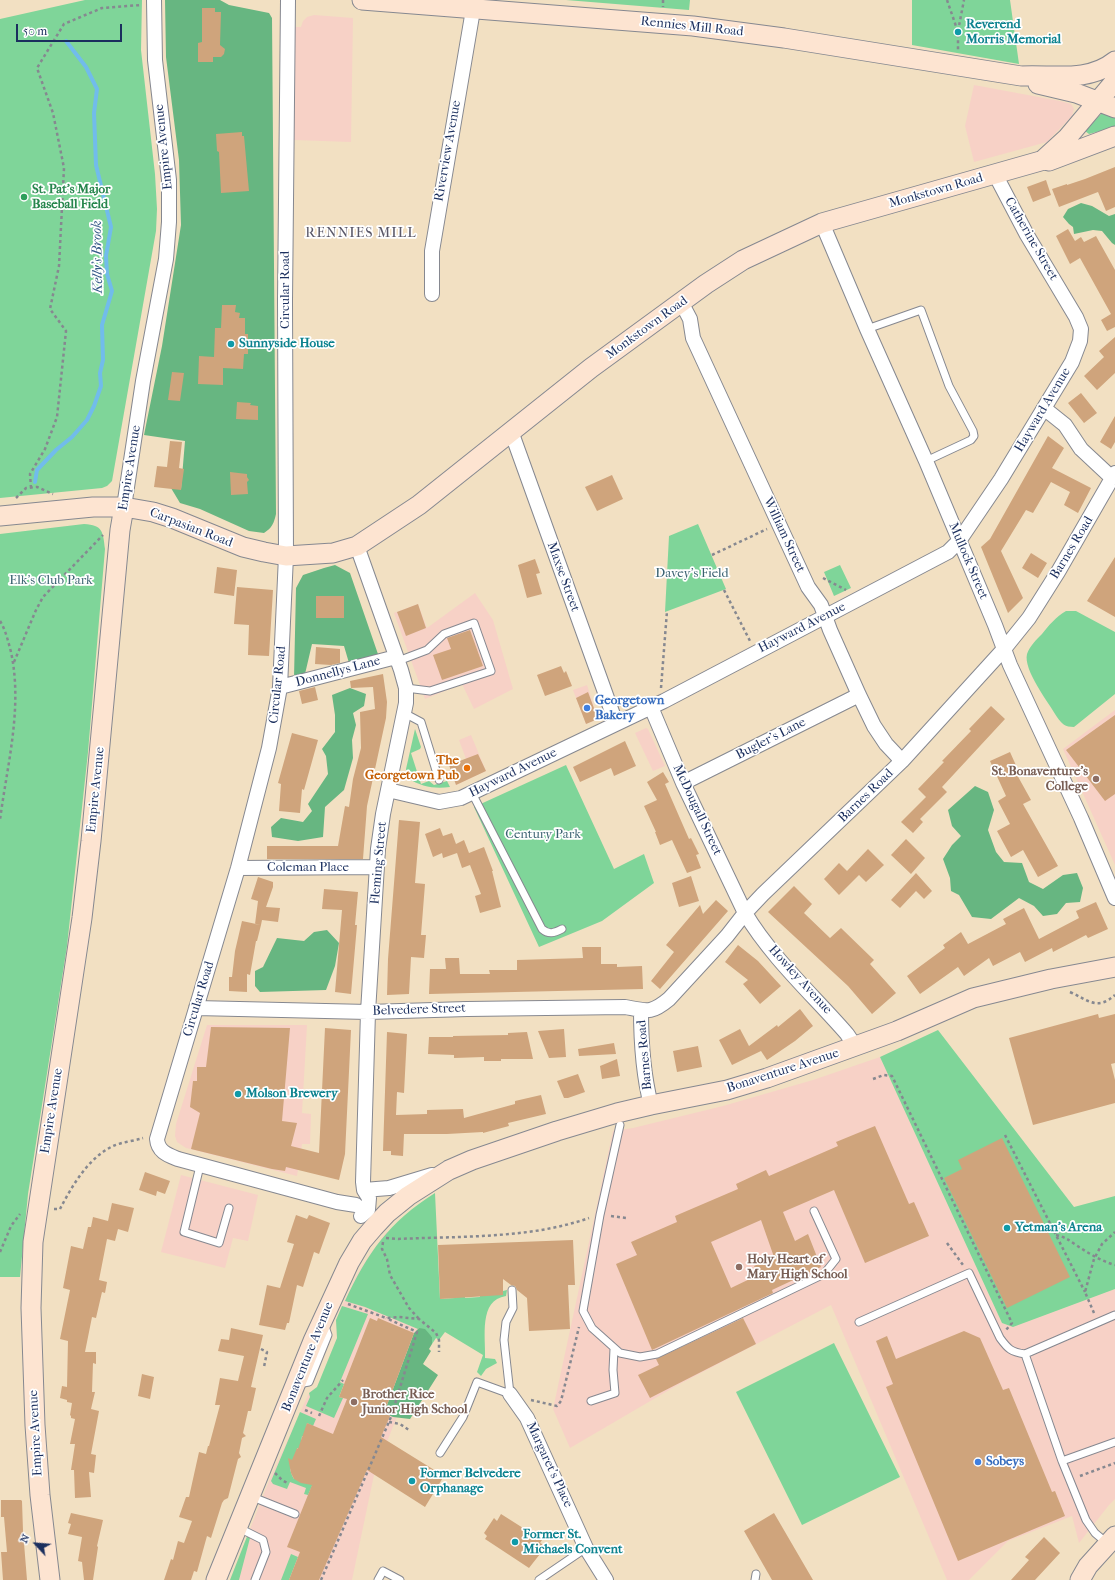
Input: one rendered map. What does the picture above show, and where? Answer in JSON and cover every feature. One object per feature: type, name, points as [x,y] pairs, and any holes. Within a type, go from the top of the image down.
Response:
[{"type":"street","name":"Circular Road","points":[[288,0],[285,301],[286,556],[280,687],[269,748],[238,868],[157,1139],[158,1144],[165,1154],[200,1166],[337,1202],[359,1211]]},
{"type":"street","name":"Rennies Mill Road","points":[[362,0],[473,10],[694,26],[784,38],[1021,76],[1074,76],[1094,73],[1108,67],[1115,61]]},
{"type":"street","name":"Empire Avenue","points":[[50,1580],[42,1513],[35,1425],[31,1308],[33,1242],[82,918],[120,530],[142,389],[166,259],[169,222],[168,159],[149,2]]},
{"type":"street","name":"Riverview Avenue","points":[[432,294],[432,251],[473,10]]},
{"type":"street","name":"Rennies Mill Road","points":[[1021,76],[1035,83],[1069,91],[1107,105]]},
{"type":"street","name":"Monkstown Road","points":[[1044,160],[1067,138],[1107,105],[1115,81]]},
{"type":"street","name":"Monkstown Road","points":[[286,556],[333,554],[357,546],[419,505],[591,368],[743,260],[822,223],[1044,160],[1049,161],[1115,136]]},
{"type":"street","name":"Catherine Street","points":[[995,174],[1027,235],[1068,302]]},
{"type":"street","name":"Mullock Street","points":[[822,223],[866,329],[926,461],[995,625],[1013,672],[1081,818],[1115,898]]},
{"type":"street","name":"William Street","points":[[682,302],[690,319],[693,338],[808,587],[818,599],[859,695],[874,726],[886,744],[902,761]]},
{"type":"street","name":"Hayward Avenue","points":[[388,790],[439,802],[459,799],[651,707],[948,552],[959,541],[1001,479],[1045,409],[1072,362],[1080,341],[1081,329],[1068,302]]},
{"type":"street","points":[[1045,409],[1065,425],[1081,449],[1114,475]]},
{"type":"street","name":"Maxse Street","points":[[511,432],[616,723]]},
{"type":"street","name":"Barnes Road","points":[[651,1105],[648,1092],[641,1010],[658,1008],[669,999],[727,936],[762,894],[902,761],[1004,649],[1029,618],[1058,572],[1114,475]]},
{"type":"street","name":"Carpasian Road","points":[[0,516],[79,508],[124,507],[153,512],[172,518],[243,548],[286,556]]},
{"type":"street","name":"Fleming Street","points":[[357,546],[406,688],[406,703],[380,834],[377,867],[368,1012],[364,1190],[357,1197],[362,1241]]},
{"type":"street","name":"Donnellys Lane","points":[[280,687],[397,659]]},
{"type":"street","name":"Bugler's Lane","points":[[683,783],[859,695]]},
{"type":"street","name":"McDougall Street","points":[[651,707],[683,783],[745,913]]},
{"type":"street","name":"Coleman Place","points":[[238,868],[377,867]]},
{"type":"street","name":"Howley Avenue","points":[[745,913],[769,947],[844,1031],[855,1046]]},
{"type":"street","name":"Bonaventure Avenue","points":[[364,1190],[389,1188],[449,1170],[557,1131],[651,1105],[727,1090],[807,1064],[897,1031],[973,998],[1115,967]]},
{"type":"street","name":"Belvedere Street","points":[[196,1008],[368,1012],[625,1007],[641,1010]]},
{"type":"street","name":"Bonaventure Avenue","points":[[216,1580],[322,1320],[349,1263],[362,1241],[397,1205],[427,1183],[449,1170]]},
{"type":"street","name":"Margaret's Place","points":[[510,1394],[527,1418],[586,1548],[606,1580]]},
{"type":"street","points":[[1080,1580],[1088,1566],[1111,1540]]},
{"type":"lane","points":[[866,329],[921,310],[949,386],[973,431],[974,436],[971,440],[926,461]]},
{"type":"lane","points":[[397,659],[427,650],[444,634],[474,623],[490,671],[430,691],[406,688]]},
{"type":"lane","points":[[404,713],[421,722],[439,780]]},
{"type":"lane","points":[[472,793],[542,929],[547,933],[553,934],[562,929]]},
{"type":"lane","points":[[620,1125],[600,1215],[584,1311],[592,1328],[620,1353],[640,1357],[657,1354],[824,1274],[836,1259],[814,1211]]},
{"type":"lane","points":[[200,1166],[184,1232],[219,1243],[228,1208]]},
{"type":"lane","points":[[859,1322],[969,1273],[1000,1338],[1014,1353],[1025,1354],[1115,1315]]},
{"type":"lane","points":[[440,1452],[463,1417],[477,1382],[510,1394],[504,1340],[506,1322],[513,1308],[512,1290]]},
{"type":"lane","points":[[591,1401],[615,1393],[613,1370],[614,1349]]},
{"type":"lane","points":[[1025,1354],[1062,1461],[1086,1520],[1095,1533],[1111,1540]]},
{"type":"lane","points":[[1062,1461],[1115,1442]]},
{"type":"lane","points":[[250,1496],[295,1514]]},
{"type":"lane","points":[[237,1527],[263,1540],[266,1552],[255,1580]]},
{"type":"lane","points":[[539,1580],[586,1548]]},
{"type":"lane","points":[[378,1580],[383,1571],[400,1580]]},
{"type":"path","points":[[947,0],[958,32]]},
{"type":"path","points":[[958,52],[958,32],[964,0]]},
{"type":"path","points":[[31,488],[30,474],[45,449],[57,417],[66,331],[50,309],[59,266],[64,168],[53,114],[37,68],[64,24],[102,8],[149,2]]},
{"type":"path","points":[[14,500],[26,488],[36,487],[46,491]]},
{"type":"path","points":[[712,555],[771,527]]},
{"type":"path","points":[[14,662],[43,597],[105,532]]},
{"type":"path","points":[[823,578],[848,591]]},
{"type":"path","points":[[724,590],[751,644]]},
{"type":"path","points":[[661,691],[667,611]]},
{"type":"path","points":[[0,621],[8,637],[14,662],[15,675],[13,736],[0,820]]},
{"type":"path","points":[[1066,990],[1097,1004],[1104,1003],[1115,995]]},
{"type":"path","points":[[873,1080],[884,1074],[892,1076],[1012,1322],[1000,1338]]},
{"type":"path","points":[[1005,1135],[1085,1292],[1098,1322]]},
{"type":"path","points":[[49,1209],[60,1209],[72,1186],[94,1160],[113,1146],[144,1138]]},
{"type":"path","points":[[0,1252],[11,1226],[21,1212]]},
{"type":"path","points":[[439,1352],[439,1340],[436,1333],[419,1319],[409,1308],[390,1275],[387,1259],[382,1249],[384,1238],[406,1239],[524,1232],[572,1224],[600,1215]]},
{"type":"path","points":[[611,1216],[626,1218]]},
{"type":"path","points":[[1085,1292],[1096,1256],[1102,1244],[1115,1232]]},
{"type":"path","points":[[1056,1235],[1066,1237],[1096,1256],[1115,1265]]},
{"type":"path","points":[[947,1244],[969,1273]]},
{"type":"path","points":[[321,1580],[389,1422],[418,1332],[358,1307]]},
{"type":"path","points":[[510,1394],[549,1406],[557,1406],[561,1401],[584,1311]]},
{"type":"path","points":[[386,1318],[399,1317],[419,1319]]},
{"type":"path","points":[[261,1349],[267,1352],[264,1367]]},
{"type":"path","points":[[319,1416],[327,1398],[343,1380]]},
{"type":"path","points":[[305,1410],[312,1413]]},
{"type":"path","points":[[389,1422],[400,1424],[409,1430]]},
{"type":"path","points":[[1080,1476],[1115,1463]]},
{"type":"path","points":[[272,1469],[282,1480],[289,1484]]},
{"type":"shaded area","points":[[314,15],[353,18],[351,142],[294,140],[292,27],[301,27],[303,21],[307,17]]},
{"type":"shaded area","points":[[974,85],[1060,101],[1071,104],[1074,109],[1072,116],[1047,142],[974,162],[965,126]]},
{"type":"shaded area","points":[[475,593],[493,620],[513,689],[474,709],[462,684],[425,699],[394,613],[418,604],[427,628]]},
{"type":"shaded area","name":"Georgetown Bakery","points":[[587,685],[598,719],[586,724],[573,690]]},
{"type":"shaded area","name":"St. Bonaventure's College","points":[[1115,710],[1115,865],[1063,749]]},
{"type":"shaded area","points":[[646,728],[648,729],[665,766],[653,771],[635,733]]},
{"type":"shaded area","name":"The Georgetown Pub","points":[[471,735],[486,771],[456,785],[449,765],[466,759],[459,740]]},
{"type":"shaded area","name":"Molson Brewery","points":[[207,1025],[307,1025],[302,1113],[311,1114],[310,1144],[302,1144],[297,1176],[186,1148],[177,1142],[175,1136],[176,1124]]},
{"type":"shaded area","points":[[880,1057],[1002,1323],[1013,1327],[1115,1289],[1115,1499],[1079,1543],[1072,1516],[1008,1541],[969,1580],[947,1580],[831,1305],[676,1386],[570,1448],[553,1409],[613,1131],[633,1128],[723,1106],[813,1080]]},
{"type":"shaded area","points":[[181,1175],[258,1195],[248,1241],[233,1238],[225,1268],[161,1252]]},
{"type":"shaded area","name":"Brother Rice Junior High School","points":[[387,1231],[434,1322],[374,1475],[352,1580],[230,1580],[269,1481],[309,1393],[317,1387],[320,1381],[337,1338],[336,1320],[339,1313],[356,1276]]},
{"type":"green space","points":[[85,0],[142,0],[141,50],[155,174],[157,209],[156,231],[112,481],[107,486],[102,488],[0,498],[0,19]]},
{"type":"green space","points":[[165,0],[220,0],[229,5],[269,13],[272,18],[276,514],[272,525],[264,533],[249,531],[200,509],[180,503],[171,488],[181,489],[185,441],[144,435],[162,346],[181,225],[179,160],[166,57]]},
{"type":"green space","points":[[566,0],[690,0],[689,10]]},
{"type":"green space","points":[[912,0],[1010,0],[1019,64],[912,45]]},
{"type":"green space","points":[[1102,113],[1115,116],[1115,127],[1089,134],[1085,131]]},
{"type":"green space","points":[[1081,203],[1092,206],[1109,216],[1115,214],[1115,245],[1102,231],[1093,230],[1074,234],[1073,227],[1063,217],[1068,209]]},
{"type":"green space","name":"Elk's Club Park","points":[[84,524],[95,526],[101,530],[104,538],[105,549],[88,752],[67,946],[28,1194],[20,1277],[0,1277],[0,534]]},
{"type":"green space","name":"Davey's Field","points":[[698,524],[726,589],[665,612],[669,536]]},
{"type":"green space","points":[[335,565],[350,573],[379,657],[349,663],[344,646],[312,644],[305,674],[294,678],[296,588],[303,575]]},
{"type":"green space","points":[[840,565],[851,588],[834,596],[824,572]]},
{"type":"green space","points":[[1066,611],[1076,611],[1115,632],[1115,694],[1074,727],[1064,725],[1060,722],[1033,677],[1027,661],[1027,654],[1033,643],[1053,621]]},
{"type":"green space","points":[[350,688],[366,694],[364,706],[353,713],[356,725],[352,740],[353,758],[344,790],[325,807],[323,837],[298,841],[272,837],[271,827],[281,818],[303,822],[312,811],[308,804],[328,774],[326,756],[322,749],[335,732],[335,715],[332,695]]},
{"type":"green space","points":[[415,729],[421,747],[420,749],[411,753],[421,784],[429,781],[434,785],[447,781],[450,787],[428,787],[418,783],[408,778],[406,769]]},
{"type":"green space","name":"Century Park","points":[[566,765],[614,869],[644,854],[654,883],[602,921],[539,947],[474,807]]},
{"type":"green space","points":[[975,786],[988,792],[994,810],[988,830],[996,852],[1004,862],[1022,863],[1029,882],[1043,889],[1063,875],[1077,873],[1083,888],[1080,902],[1066,903],[1057,914],[1043,916],[1034,906],[1019,898],[991,919],[972,917],[959,895],[951,891],[950,878],[943,859],[952,845],[961,836],[952,826],[948,810]]},
{"type":"green space","points":[[327,930],[339,943],[335,966],[326,990],[260,992],[255,986],[255,971],[263,967],[277,938],[304,941],[314,932]]},
{"type":"green space","points":[[938,1030],[1074,1207],[1115,1196],[1115,1289],[1013,1327],[1002,1323],[880,1057]]},
{"type":"green space","points":[[435,1193],[440,1299],[455,1298],[465,1294],[465,1298],[480,1297],[480,1293],[503,1295],[503,1291],[507,1290],[506,1296],[497,1299],[487,1312],[485,1321],[485,1358],[495,1359],[497,1363],[486,1369],[481,1376],[477,1372],[483,1355],[445,1332],[439,1340],[436,1338],[432,1344],[432,1337],[419,1328],[418,1329],[365,1307],[345,1301],[362,1268],[381,1240],[405,1215]]},
{"type":"green space","points":[[342,1306],[368,1314],[340,1382],[344,1384],[339,1397],[343,1398],[334,1418],[306,1406],[310,1397],[309,1393],[317,1387],[337,1338],[336,1320]]},
{"type":"green space","points":[[419,1328],[425,1329],[432,1337],[432,1344],[429,1349],[431,1351],[423,1364],[438,1375],[410,1419],[393,1417],[384,1413],[414,1333]]},
{"type":"green space","points":[[834,1343],[900,1477],[802,1525],[736,1392]]},
{"type":"green space","points":[[300,1412],[316,1419],[313,1426],[307,1423],[305,1437],[302,1436],[300,1450],[297,1448],[296,1461],[292,1460],[290,1465],[294,1479],[315,1479],[308,1495],[304,1494],[306,1488],[290,1482],[287,1489],[273,1484],[271,1481]]},
{"type":"green space","points":[[248,1534],[250,1538],[239,1580],[230,1580]]},
{"type":"green space","points":[[291,1554],[298,1557],[289,1580],[281,1580]]},
{"type":"building","points":[[202,8],[215,8],[215,12],[221,12],[220,45],[225,49],[224,54],[221,57],[213,57],[213,62],[198,62],[198,43],[202,42]]},
{"type":"building","points":[[242,132],[242,136],[244,136],[249,191],[221,193],[219,152],[217,151],[216,134]]},
{"type":"building","points":[[1115,167],[1115,207],[1106,211],[1098,192],[1059,207],[1052,189],[1085,179]]},
{"type":"building","points":[[1046,180],[1051,195],[1033,202],[1027,187]]},
{"type":"building","points":[[1068,229],[1075,241],[1081,237],[1084,242],[1096,236],[1115,270],[1115,327],[1107,331],[1101,320],[1111,314],[1080,258],[1070,264],[1056,236]]},
{"type":"building","name":"Sunnyside House","points":[[222,305],[236,305],[235,312],[240,313],[239,318],[245,318],[245,334],[248,334],[248,354],[244,354],[243,369],[223,368],[223,385],[198,384],[199,356],[214,357],[215,328],[221,328]]},
{"type":"building","points":[[1115,337],[1115,373],[1097,390],[1084,376],[1104,357],[1099,351]]},
{"type":"building","points":[[172,372],[184,373],[180,401],[168,400]]},
{"type":"building","points":[[1081,393],[1097,413],[1084,423],[1068,403]]},
{"type":"building","points":[[237,402],[251,403],[250,405],[258,406],[258,420],[236,419]]},
{"type":"building","points":[[1115,416],[1115,442],[1111,449],[1100,442]]},
{"type":"building","points":[[1048,436],[1064,448],[1052,468],[1091,488],[1078,513],[1064,505],[1070,492],[1051,482],[1033,513],[1026,510],[1001,551],[1023,598],[1008,613],[981,547],[990,539]]},
{"type":"building","points":[[170,441],[182,442],[179,468],[184,469],[181,490],[154,487],[157,466],[167,467]]},
{"type":"building","points":[[230,472],[247,474],[249,480],[247,482],[248,494],[231,495]]},
{"type":"building","points":[[612,475],[623,499],[597,511],[585,487]]},
{"type":"building","points":[[1031,553],[1047,563],[1038,578],[1022,568]]},
{"type":"building","points":[[1115,557],[1115,617],[1087,601]]},
{"type":"building","points":[[535,559],[540,573],[536,574],[542,594],[527,598],[518,565]]},
{"type":"building","points":[[217,567],[237,570],[234,596],[214,593]]},
{"type":"building","points":[[237,587],[273,590],[269,656],[248,655],[249,625],[234,624]]},
{"type":"building","points":[[316,596],[344,596],[344,618],[316,618]]},
{"type":"building","points":[[418,604],[426,628],[406,636],[397,612]]},
{"type":"building","points":[[470,630],[483,666],[442,680],[433,655],[451,649],[447,638]]},
{"type":"building","points":[[316,647],[340,649],[340,663],[331,665],[315,664]]},
{"type":"building","points":[[561,666],[564,673],[566,671],[572,686],[545,696],[537,675]]},
{"type":"building","points":[[383,674],[387,702],[386,718],[367,806],[363,859],[267,859],[267,846],[338,846],[345,806],[349,807],[353,779],[361,748],[360,712],[375,709],[373,687],[351,688],[350,681]]},
{"type":"building","points":[[315,687],[318,700],[302,704],[299,691]]},
{"type":"building","name":"Georgetown Bakery","points":[[588,692],[598,719],[586,724],[576,698]]},
{"type":"building","points":[[991,706],[1005,719],[942,787],[947,792],[920,819],[923,822],[913,833],[901,822],[926,797],[918,789],[944,762],[942,761],[971,731],[969,729]]},
{"type":"building","points":[[1115,715],[1115,794],[1105,801],[1066,750]]},
{"type":"building","points":[[292,733],[318,740],[304,790],[302,789],[300,813],[279,811],[281,784],[278,783]]},
{"type":"building","points":[[625,741],[636,766],[614,776],[611,768],[580,782],[573,767]]},
{"type":"building","points":[[1010,752],[1019,772],[1016,773],[1031,800],[1023,804],[1058,866],[1038,877],[1023,850],[1011,857],[997,831],[1010,824],[998,801],[1006,796],[990,761]]},
{"type":"building","name":"The Georgetown Pub","points":[[478,754],[486,771],[456,785],[449,765]]},
{"type":"building","points":[[663,772],[669,782],[665,784],[689,839],[691,838],[699,854],[696,855],[701,868],[687,873],[672,840],[660,845],[656,832],[644,806],[657,800],[647,782]]},
{"type":"building","points":[[399,820],[420,822],[415,883],[425,884],[421,935],[426,935],[424,958],[411,957],[409,994],[387,995],[388,959]]},
{"type":"building","points":[[440,828],[443,836],[452,833],[456,844],[464,840],[469,853],[484,847],[493,871],[501,907],[480,913],[475,896],[481,894],[470,865],[462,868],[457,853],[443,858],[442,853],[433,857],[425,834]]},
{"type":"building","points":[[906,839],[925,858],[911,874],[891,855]]},
{"type":"building","points":[[868,849],[884,865],[866,882],[859,875],[839,895],[824,879],[839,863],[847,871]]},
{"type":"building","points":[[916,873],[932,891],[924,899],[916,891],[900,908],[891,900]]},
{"type":"building","points":[[691,876],[699,901],[679,907],[672,883]]},
{"type":"building","points":[[258,877],[273,882],[273,887],[266,907],[280,908],[278,922],[262,920],[261,925],[255,924],[258,901],[251,899]]},
{"type":"building","points":[[794,886],[812,904],[804,913],[830,938],[841,928],[874,960],[870,964],[896,993],[872,1014],[848,986],[768,912]]},
{"type":"building","points":[[324,889],[358,892],[355,925],[357,925],[351,994],[335,992],[342,910],[322,909]]},
{"type":"building","points":[[716,900],[728,911],[660,989],[651,981],[674,952],[666,945],[700,905],[703,914]]},
{"type":"building","points":[[1096,902],[1108,929],[1088,938],[1086,935],[1053,952],[1052,948],[1025,962],[1020,952],[993,966],[989,958],[964,976],[958,967],[920,994],[907,976],[945,948],[943,945],[961,932],[968,944],[1006,924],[1003,919],[1024,908],[1039,939],[1079,918],[1076,911]]},
{"type":"building","points":[[242,921],[261,925],[256,941],[250,975],[247,974],[247,992],[229,991],[229,977],[232,977],[235,951]]},
{"type":"building","points":[[738,945],[758,961],[781,986],[760,1004],[743,984],[748,980],[725,962]]},
{"type":"building","points":[[582,947],[601,947],[601,964],[617,964],[617,967],[642,966],[643,989],[429,994],[430,969],[446,969],[445,958],[459,958],[460,974],[490,974],[489,970],[517,970],[517,960],[583,958]]},
{"type":"building","points":[[800,1009],[813,1026],[795,1041],[767,1060],[761,1051],[732,1065],[719,1040],[740,1029],[749,1046],[777,1025],[778,1027]]},
{"type":"building","points":[[1098,1014],[1099,1018],[1115,1014],[1115,1063],[1111,1064],[1115,1080],[1115,1103],[1033,1125],[1009,1038]]},
{"type":"building","name":"Molson Brewery","points":[[211,1027],[290,1028],[282,1121],[297,1123],[291,1146],[319,1153],[325,1028],[351,1030],[345,1154],[339,1180],[286,1167],[285,1171],[272,1169],[191,1149],[200,1113],[190,1107],[193,1081],[197,1081],[197,1067],[206,1067]]},
{"type":"building","points":[[564,1029],[566,1057],[549,1058],[538,1031]]},
{"type":"building","points":[[387,1032],[407,1034],[404,1093],[397,1092],[396,1115],[427,1114],[427,1110],[463,1109],[464,1118],[515,1104],[515,1101],[541,1095],[546,1114],[508,1123],[509,1126],[483,1133],[404,1134],[403,1156],[391,1155],[391,1151],[383,1151]]},
{"type":"building","points":[[527,1032],[533,1059],[501,1059],[501,1061],[484,1061],[484,1057],[454,1058],[454,1055],[428,1054],[429,1037],[508,1035],[508,1033]]},
{"type":"building","points":[[614,1043],[616,1054],[579,1056],[578,1049]]},
{"type":"building","points":[[698,1046],[702,1067],[677,1072],[673,1051]]},
{"type":"building","points":[[617,1059],[620,1076],[602,1079],[600,1066]]},
{"type":"building","points":[[578,1074],[585,1092],[564,1098],[557,1081]]},
{"type":"building","points":[[875,1126],[909,1204],[914,1202],[929,1236],[865,1263],[834,1190],[783,1212],[795,1241],[808,1234],[821,1267],[772,1290],[773,1293],[652,1350],[616,1264],[637,1255],[631,1242],[677,1222],[675,1216],[738,1189],[736,1184],[766,1170],[769,1176],[838,1146],[836,1142]],"holes":[[[761,1220],[774,1257],[754,1266],[758,1275],[731,1288],[711,1242]]]},
{"type":"building","name":"Yetman's Arena","points":[[1002,1138],[1070,1277],[1007,1308],[944,1178],[962,1169],[958,1160]]},
{"type":"building","points":[[145,1172],[170,1181],[165,1194],[157,1191],[156,1196],[139,1190]]},
{"type":"building","points":[[112,1203],[134,1208],[128,1232],[118,1229],[115,1241],[107,1239],[99,1280],[107,1282],[105,1293],[102,1292],[96,1318],[92,1317],[85,1352],[96,1352],[96,1364],[93,1363],[92,1392],[95,1392],[91,1409],[99,1411],[91,1454],[96,1455],[94,1473],[89,1472],[91,1497],[75,1498],[74,1470],[71,1470],[75,1444],[70,1444],[75,1419],[71,1418],[70,1415],[72,1403],[60,1398],[62,1386],[67,1387],[68,1341],[60,1339],[70,1290],[63,1288],[71,1246],[83,1249],[88,1227],[91,1227],[93,1217],[108,1221]]},
{"type":"building","points":[[296,1215],[307,1219],[309,1215],[330,1223],[319,1254],[314,1252],[303,1287],[297,1285],[289,1323],[287,1323],[285,1330],[259,1325],[267,1285],[280,1288],[294,1244],[287,1242]]},
{"type":"building","points":[[573,1240],[575,1285],[568,1285],[570,1329],[529,1331],[527,1298],[517,1290],[515,1286],[503,1279],[503,1295],[440,1299],[438,1245]]},
{"type":"building","points":[[370,1318],[377,1321],[378,1318],[414,1333],[384,1413],[390,1416],[381,1437],[444,1476],[425,1507],[367,1470],[319,1580],[289,1580],[300,1552],[287,1547],[312,1485],[301,1483],[294,1479],[291,1473],[288,1458],[292,1460],[297,1448],[298,1449],[307,1423],[333,1434],[347,1399],[339,1397]]},
{"type":"building","points":[[743,1318],[756,1344],[650,1398],[638,1375],[659,1365],[656,1359]]},
{"type":"building","points":[[231,1328],[263,1335],[251,1387],[256,1388],[251,1411],[248,1411],[243,1433],[246,1436],[242,1438],[239,1453],[241,1457],[238,1459],[228,1498],[222,1503],[211,1538],[207,1536],[197,1572],[194,1571],[191,1580],[164,1580],[171,1559],[173,1560],[178,1541],[184,1543],[192,1521],[179,1517],[186,1497],[189,1497],[199,1452],[206,1454],[209,1446],[220,1405],[215,1405],[220,1378],[238,1381],[244,1356],[218,1351],[221,1339],[229,1340]]},
{"type":"building","name":"Sobeys","points":[[964,1331],[980,1338],[1003,1390],[1009,1388],[1052,1492],[1055,1491],[1065,1516],[958,1561],[886,1387],[893,1384],[876,1341],[887,1336],[896,1359]]},
{"type":"building","points":[[142,1374],[154,1377],[150,1399],[138,1396]]},
{"type":"building","points":[[1,1500],[22,1501],[27,1580],[3,1580],[1,1552],[7,1552],[4,1517],[1,1517]]},
{"type":"building","points":[[71,1513],[103,1520],[97,1546],[93,1580],[84,1580],[82,1562],[78,1561],[82,1537],[68,1534],[71,1524],[68,1523]]},
{"type":"building","points":[[774,1513],[813,1580],[772,1580],[744,1531]]},
{"type":"building","name":"Former St. Michaels Convent","points":[[501,1514],[542,1540],[540,1543],[544,1545],[539,1553],[540,1554],[529,1568],[485,1539],[487,1536],[484,1533],[494,1518],[497,1521]]},
{"type":"building","points":[[1044,1537],[1060,1553],[1035,1580],[1011,1580],[1029,1560],[1025,1557]]},
{"type":"waterway","name":"Kelly's Brook","points":[[35,482],[37,470],[56,450],[72,437],[87,420],[94,406],[101,386],[100,373],[103,360],[102,325],[112,291],[107,274],[106,256],[111,227],[96,165],[94,113],[97,89],[86,67],[66,41]]},
{"type":"place","name":"Reverend Morris Memorial","points":[[958,32]]},
{"type":"place","name":"St. Pat's Major Baseball Field","points":[[24,197]]},
{"type":"place","name":"Sunnyside House","points":[[231,344]]},
{"type":"place","name":"Georgetown Bakery","points":[[587,708]]},
{"type":"place","name":"The Georgetown Pub","points":[[467,768]]},
{"type":"place","name":"St. Bonaventure's College","points":[[1096,779]]},
{"type":"place","name":"Molson Brewery","points":[[238,1094]]},
{"type":"place","name":"Yetman's Arena","points":[[1007,1228]]},
{"type":"place","name":"Holy Heart of Mary High School","points":[[739,1267]]},
{"type":"place","name":"Brother Rice Junior High School","points":[[354,1402]]},
{"type":"place","name":"Sobeys","points":[[978,1462]]},
{"type":"place","name":"Former Belvedere Orphanage","points":[[412,1481]]},
{"type":"place","name":"Former St. Michaels Convent","points":[[515,1542]]},
{"type":"district","name":"RENNIES MILL","points":[[361,234]]}]
